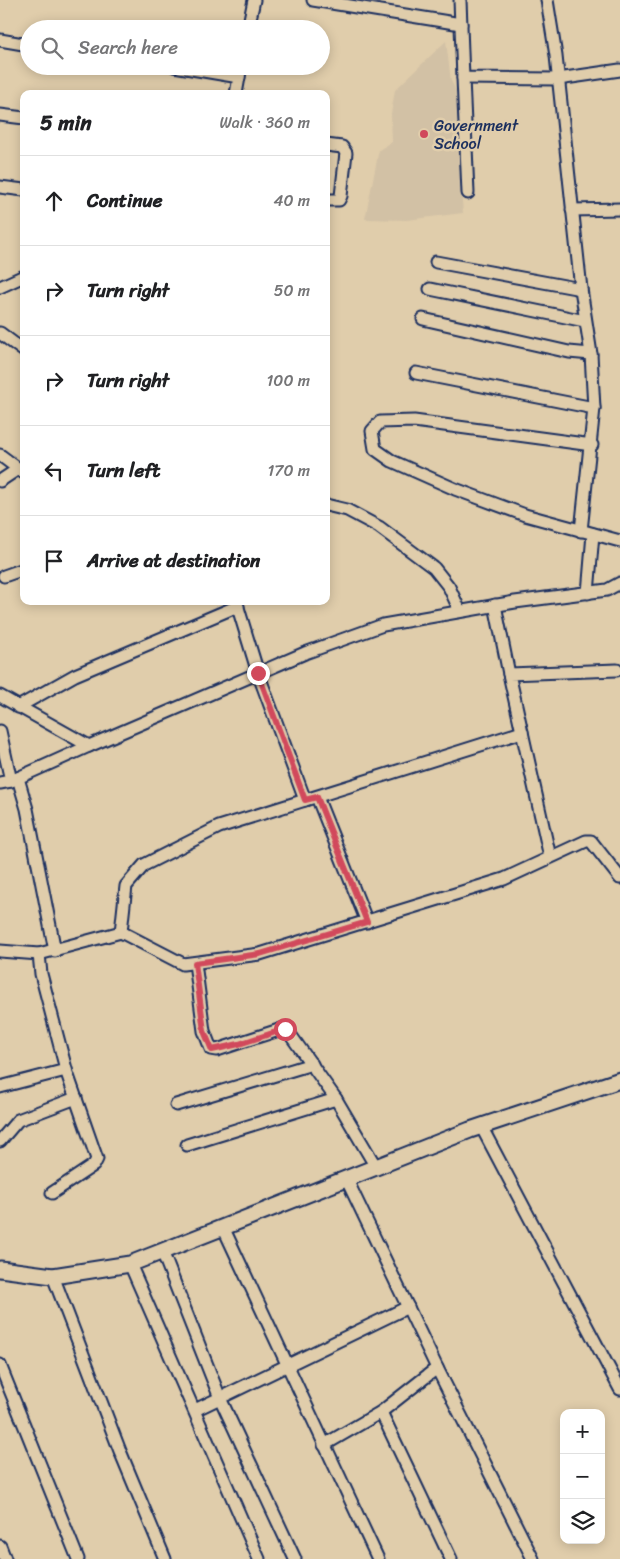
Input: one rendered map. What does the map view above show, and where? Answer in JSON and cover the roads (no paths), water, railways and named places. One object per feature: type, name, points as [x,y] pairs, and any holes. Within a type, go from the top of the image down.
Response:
[{"type":"street","points":[[250,20],[254,0]]},
{"type":"street","points":[[313,0],[461,24]]},
{"type":"street","points":[[460,0],[468,193]]},
{"type":"street","points":[[547,0],[558,79],[580,289],[591,354],[594,408],[587,532],[588,593]]},
{"type":"street","points":[[0,40],[20,43]]},
{"type":"street","points":[[463,78],[558,79],[620,70]]},
{"type":"street","points":[[237,90],[239,75]]},
{"type":"street","points":[[0,115],[20,118]]},
{"type":"street","points":[[330,146],[342,147],[346,153],[341,196],[339,200],[330,200]]},
{"type":"street","points":[[0,186],[20,189]]},
{"type":"street","points":[[572,210],[620,208]]},
{"type":"street","points":[[436,262],[580,289]]},
{"type":"street","points":[[0,286],[20,278]]},
{"type":"street","points":[[430,289],[585,321]]},
{"type":"street","points":[[423,319],[569,352],[591,354]]},
{"type":"street","points":[[0,333],[20,349]]},
{"type":"street","points":[[416,373],[594,408]]},
{"type":"street","points":[[592,445],[414,421],[380,422],[372,431],[375,449],[392,461],[455,489],[525,516],[620,541]]},
{"type":"street","points":[[0,455],[20,470]]},
{"type":"street","points":[[0,481],[20,471]]},
{"type":"street","points":[[330,506],[347,510],[378,527],[434,568],[449,587],[460,611]]},
{"type":"street","points":[[4,576],[20,570]]},
{"type":"street","points":[[10,781],[258,673],[383,625],[495,605],[607,590],[620,583]]},
{"type":"street","points":[[18,707],[75,675],[232,605]]},
{"type":"street","points":[[238,605],[258,673],[305,800]]},
{"type":"street","points":[[495,605],[550,857]]},
{"type":"street","points":[[509,674],[617,670]]},
{"type":"street","points":[[0,697],[89,746]]},
{"type":"street","points":[[0,731],[10,781],[27,808],[55,951]]},
{"type":"street","points":[[121,932],[126,886],[144,865],[219,827],[522,732]]},
{"type":"street","points":[[317,797],[367,922]]},
{"type":"street","points":[[0,951],[39,954],[121,932],[183,964],[260,954],[504,878],[591,841],[620,878]]},
{"type":"street","points":[[39,954],[42,974],[66,1070],[96,1161],[52,1192]]},
{"type":"street","points":[[195,963],[204,1031],[210,1049],[217,1050],[285,1029],[290,1033],[336,1099],[376,1167]]},
{"type":"street","points":[[176,1105],[312,1064]]},
{"type":"street","points":[[0,1087],[66,1070]]},
{"type":"street","points":[[1,1270],[53,1276],[130,1264],[481,1126],[620,1080]]},
{"type":"street","points":[[0,1141],[18,1120],[76,1098]]},
{"type":"street","points":[[187,1145],[336,1099]]},
{"type":"street","points":[[481,1126],[620,1389]]},
{"type":"street","points":[[346,1178],[437,1368],[533,1559]]},
{"type":"street","points":[[223,1227],[286,1366],[378,1559]]},
{"type":"street","points":[[162,1251],[220,1398],[294,1559]]},
{"type":"street","points":[[130,1264],[259,1559]]},
{"type":"street","points":[[53,1276],[120,1451],[165,1559]]},
{"type":"street","points":[[195,1410],[408,1307]]},
{"type":"street","points":[[0,1365],[78,1559]]},
{"type":"street","points":[[324,1445],[381,1412],[437,1368]]},
{"type":"street","points":[[381,1412],[451,1559]]},
{"type":"street","points":[[0,1546],[5,1559]]},
{"type":"place","name":"Government School","points":[[424,134]]}]
